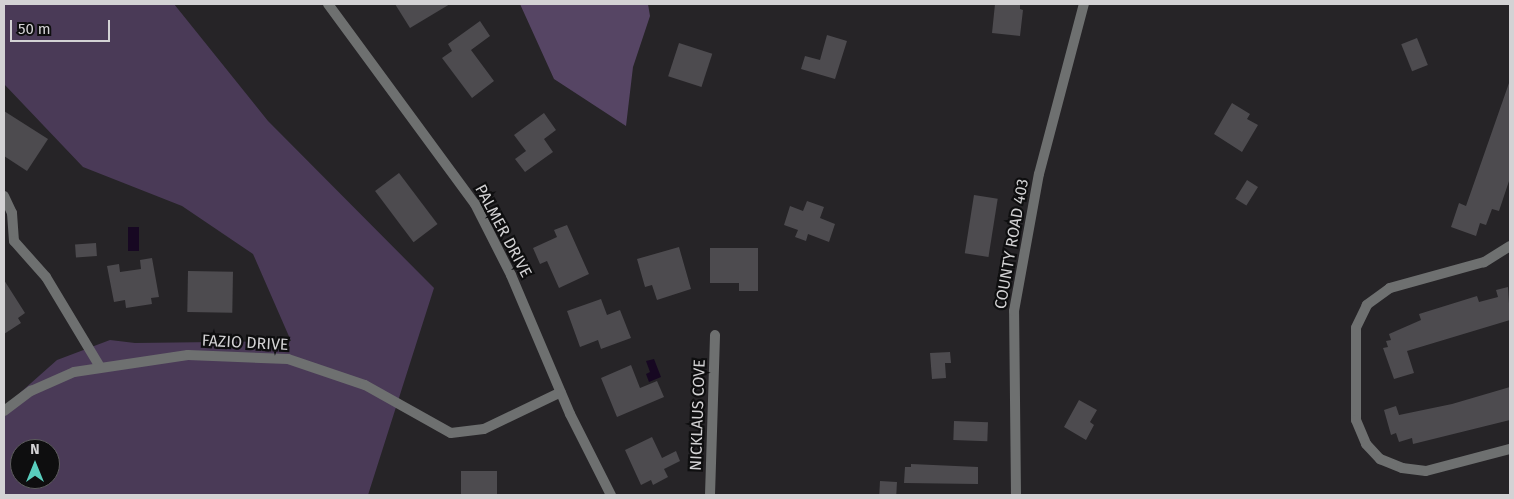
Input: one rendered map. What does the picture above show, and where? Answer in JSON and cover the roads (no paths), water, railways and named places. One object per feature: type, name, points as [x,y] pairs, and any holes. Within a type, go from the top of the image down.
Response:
[{"type":"street","name":"PALMER DRIVE","points":[[328,4],[474,204],[511,275],[561,392],[611,495]]},
{"type":"street","name":"COUNTY ROAD 403","points":[[1016,495],[1014,311],[1039,174],[1084,4]]},
{"type":"street","points":[[4,196],[12,213],[14,241],[46,277],[83,334],[100,367]]},
{"type":"street","points":[[1510,246],[1484,262],[1390,288],[1367,305],[1356,328],[1356,420],[1366,444],[1380,459],[1402,468],[1426,471],[1510,449]]},
{"type":"street","name":"NICKLAUS COVE","points":[[710,495],[715,335]]},
{"type":"street","name":"FAZIO DRIVE","points":[[4,411],[31,391],[53,380],[100,367],[188,355],[288,359],[365,385],[451,433],[484,429],[561,392]]}]
